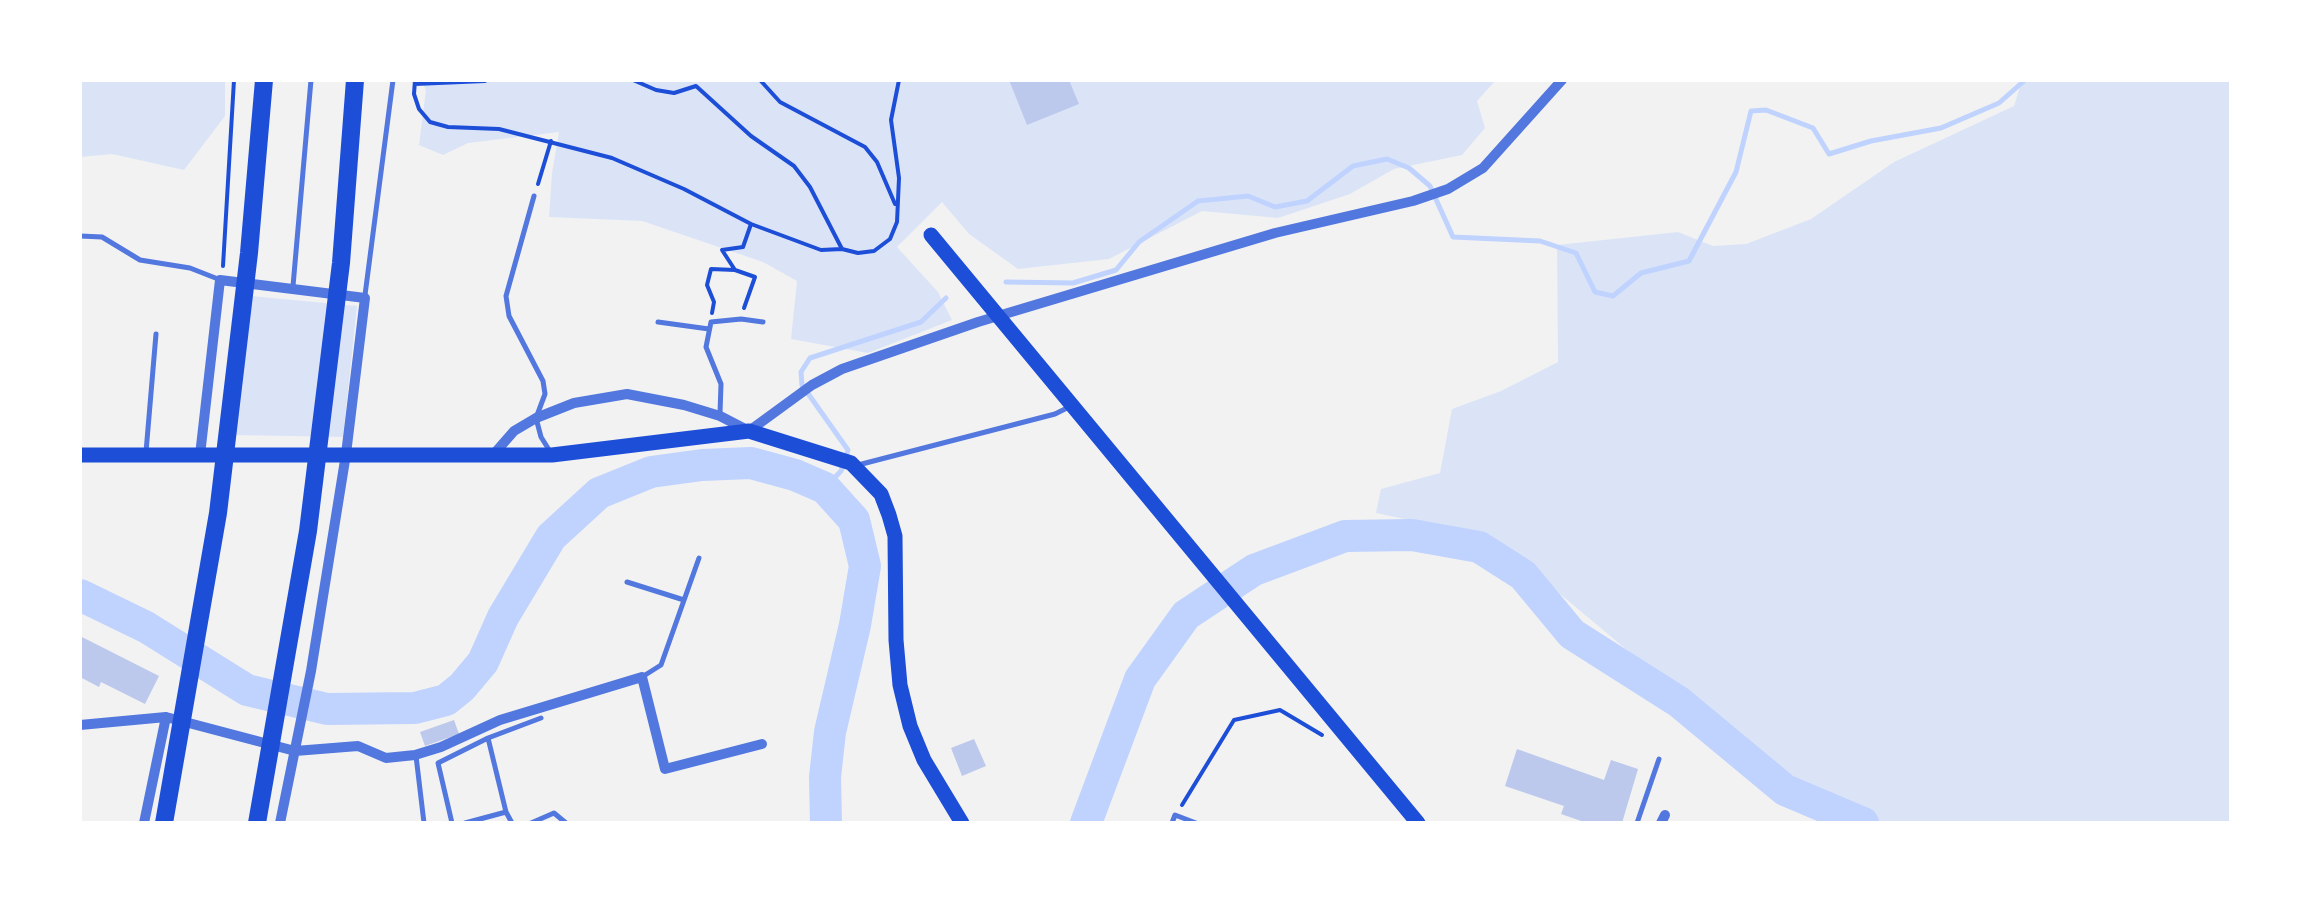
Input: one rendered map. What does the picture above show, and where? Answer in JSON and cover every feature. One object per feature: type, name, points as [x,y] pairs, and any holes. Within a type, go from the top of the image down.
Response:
[{"type":"highway","points":[[164,823],[218,513],[250,253],[264,80]]},
{"type":"highway","points":[[258,823],[308,531],[341,262],[355,80]]},
{"type":"main road","points":[[930,235],[1418,823]]},
{"type":"main road","points":[[80,455],[552,455],[748,431],[849,462],[881,494],[895,536],[900,685],[924,760],[962,823]]},
{"type":"street","points":[[493,456],[514,431],[536,418],[586,400],[627,394],[720,416],[748,431],[812,385],[842,370],[998,316],[1274,233],[1445,190],[1483,168],[1562,80]]},
{"type":"street","points":[[200,455],[220,280],[365,298],[346,454],[312,671],[280,823]]},
{"type":"street","points":[[80,725],[166,717],[295,751],[358,746],[386,758],[441,747],[500,720],[642,677],[665,769],[762,744]]},
{"type":"street","points":[[144,823],[166,717]]},
{"type":"lane","points":[[293,291],[312,80]]},
{"type":"lane","points":[[365,298],[392,80]]},
{"type":"lane","points":[[534,196],[506,296],[509,316],[544,381],[536,418],[541,438],[552,455]]},
{"type":"lane","points":[[80,236],[102,236],[140,260],[190,268],[220,280]]},
{"type":"lane","points":[[658,322],[710,326],[740,319],[763,322]]},
{"type":"lane","points":[[710,326],[706,347],[721,384],[720,416]]},
{"type":"lane","points":[[146,455],[156,334]]},
{"type":"lane","points":[[849,462],[1055,414],[1071,406]]},
{"type":"lane","points":[[642,677],[661,664],[699,558]]},
{"type":"lane","points":[[627,582],[684,600]]},
{"type":"lane","points":[[452,823],[438,763],[541,718]]},
{"type":"lane","points":[[488,738],[512,823]]},
{"type":"lane","points":[[415,755],[424,823]]},
{"type":"lane","points":[[1636,823],[1659,759]]},
{"type":"lane","points":[[465,823],[506,812]]},
{"type":"lane","points":[[531,823],[554,813],[566,823]]},
{"type":"lane","points":[[1172,823],[1176,815],[1196,823]]},
{"type":"path","points":[[220,280],[234,80]]},
{"type":"path","points":[[634,80],[656,90],[674,92],[696,86],[700,80]]},
{"type":"path","points":[[760,80],[780,102],[865,147],[896,206]]},
{"type":"path","points":[[485,82],[415,82],[414,94],[419,109],[430,122],[448,127],[499,129],[612,158],[751,224],[822,250],[842,248],[858,253],[874,251],[890,239],[897,222],[899,178],[891,120],[899,80]]},
{"type":"path","points":[[696,86],[752,136],[794,166],[810,186],[842,248]]},
{"type":"path","points":[[405,94],[414,94]]},
{"type":"path","points":[[534,196],[551,141]]},
{"type":"path","points":[[735,270],[722,250],[743,247],[751,224]]},
{"type":"path","points":[[710,326],[714,302],[707,285],[711,268],[755,277],[749,295]]},
{"type":"path","points":[[1176,815],[1234,720],[1280,710],[1322,735]]},
{"type":"shaded area","points":[[80,80],[225,80],[225,116],[184,170],[112,154],[80,157]]},
{"type":"shaded area","points":[[421,80],[1496,80],[1477,101],[1485,128],[1462,155],[1394,169],[1350,194],[1278,218],[1202,211],[1109,259],[1018,269],[969,234],[942,202],[897,247],[938,292],[952,320],[868,353],[791,339],[797,281],[763,262],[642,221],[549,217],[559,132],[468,143],[443,155],[419,145],[426,90]]},
{"type":"shaded area","points":[[2022,80],[2231,80],[2231,823],[1872,823],[1843,804],[1773,772],[1493,538],[1376,513],[1381,489],[1440,473],[1452,409],[1501,391],[1558,362],[1557,245],[1678,232],[1713,246],[1746,244],[1811,219],[1894,162],[2014,106]]},
{"type":"shaded area","points":[[251,296],[357,306],[343,437],[233,435]]},
{"type":"building","points":[[1009,80],[1069,80],[1079,104],[1027,125]]},
{"type":"building","points":[[80,636],[159,676],[145,704],[101,682],[99,687],[80,677]]},
{"type":"building","points":[[454,720],[459,734],[425,746],[420,732]]},
{"type":"building","points":[[974,739],[986,766],[962,776],[951,748]]},
{"type":"building","points":[[1517,749],[1604,780],[1611,760],[1638,769],[1622,823],[1587,823],[1561,814],[1564,806],[1505,786]]},
{"type":"waterway","points":[[1006,282],[1073,283],[1116,270],[1139,242],[1198,201],[1248,196],[1275,207],[1307,201],[1353,166],[1387,159],[1409,168],[1430,186],[1453,237],[1540,241],[1576,253],[1595,292],[1613,296],[1641,273],[1689,261],[1736,172],[1751,111],[1766,110],[1813,128],[1829,154],[1871,141],[1941,128],[1999,103],[2025,80]]},
{"type":"waterway","points":[[825,488],[841,471],[848,450],[802,385],[801,372],[810,358],[921,322],[946,298]]},
{"type":"waterway","points":[[80,595],[146,627],[247,690],[327,709],[415,708],[446,700],[462,687],[483,662],[503,617],[551,537],[599,493],[651,472],[702,465],[751,463],[795,475],[825,488],[854,520],[865,566],[830,732],[825,777],[826,823]]},
{"type":"waterway","points":[[1086,823],[1140,679],[1186,615],[1254,570],[1345,536],[1412,535],[1479,547],[1523,575],[1572,634],[1679,702],[1785,790],[1863,823]]}]
